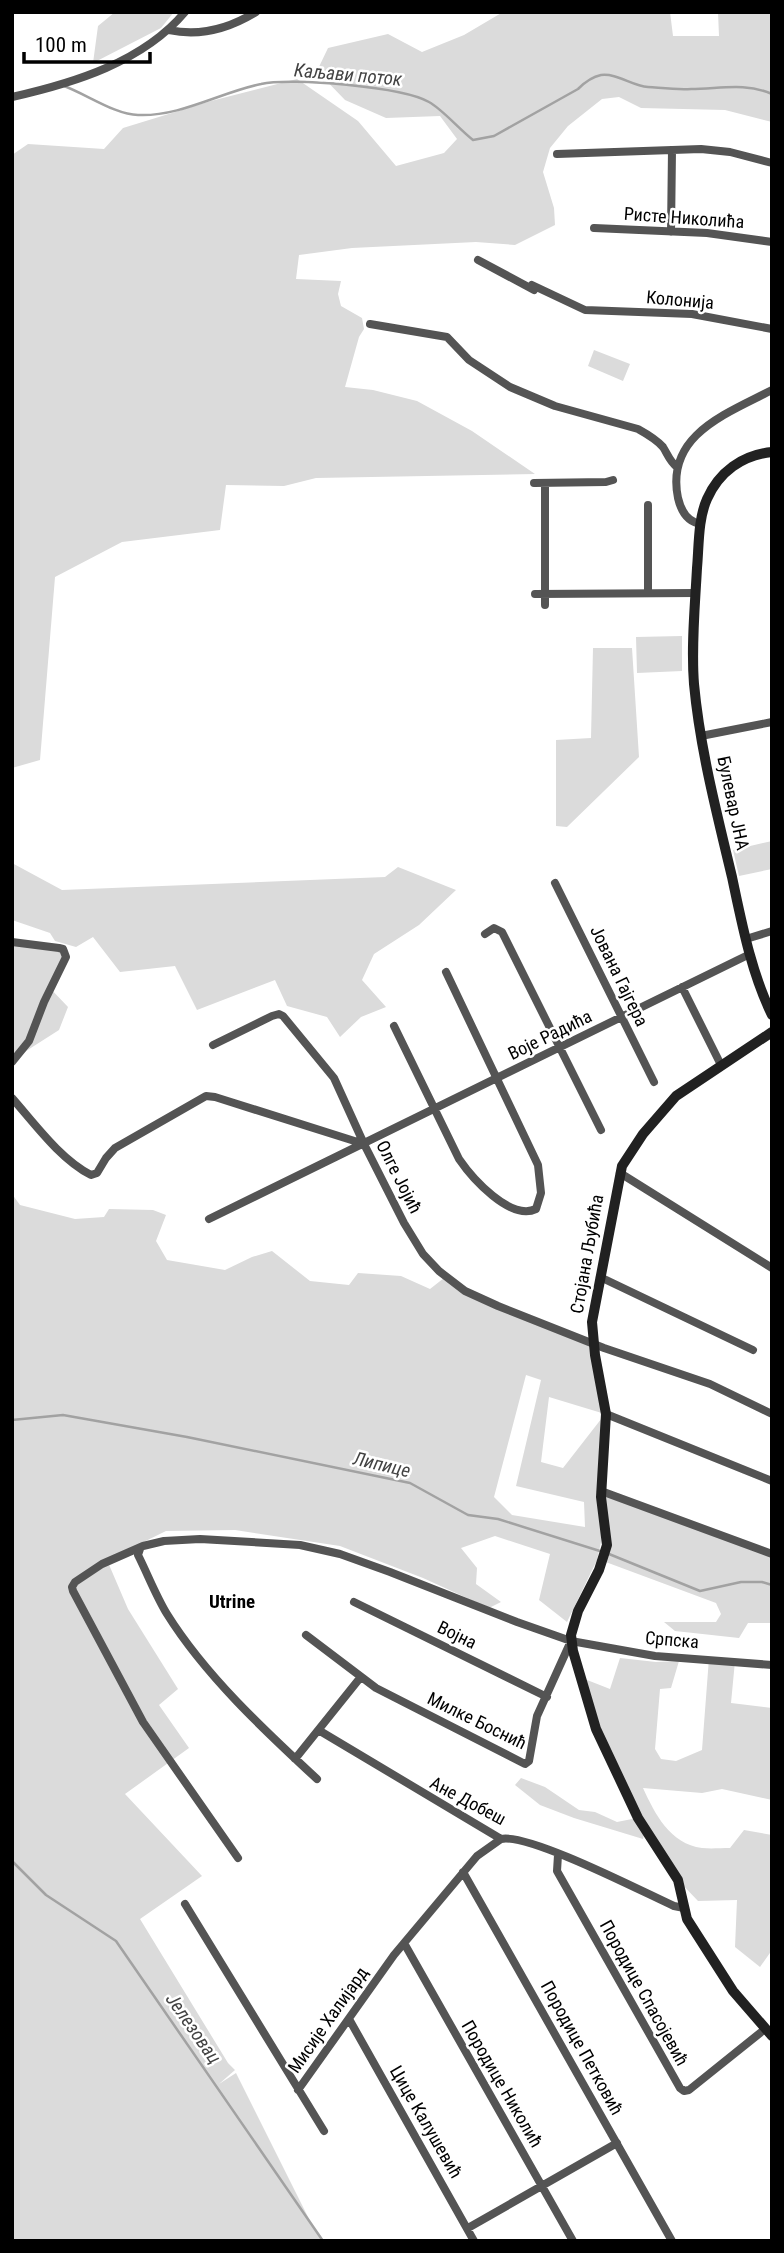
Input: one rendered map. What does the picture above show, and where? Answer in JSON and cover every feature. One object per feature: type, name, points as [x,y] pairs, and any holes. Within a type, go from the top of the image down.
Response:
[{"type":"street","points":[[12,97],[78,80],[122,60],[169,30],[185,12]]},
{"type":"street","points":[[169,30],[206,32],[225,28],[256,12]]},
{"type":"street","points":[[671,232],[672,150]]},
{"type":"street","points":[[557,154],[719,151],[772,163]]},
{"type":"street","name":"Ристе Николића","points":[[594,228],[707,233],[772,242]]},
{"type":"street","name":"Колонија","points":[[478,260],[570,309],[692,314],[772,329]]},
{"type":"street","name":"Колонија","points":[[532,285],[585,310]]},
{"type":"street","points":[[370,324],[447,337],[469,360],[510,387],[555,406],[638,429],[647,434],[662,446],[677,467]]},
{"type":"street","points":[[701,524],[689,520],[680,508],[676,480],[683,450],[696,434],[712,422],[772,390]]},
{"type":"street","name":"Булевар ЈНА","points":[[772,452],[747,458],[726,471],[707,498],[701,524],[694,675],[701,736],[746,939],[772,1015]]},
{"type":"street","points":[[534,482],[613,480]]},
{"type":"street","points":[[545,482],[545,605]]},
{"type":"street","points":[[648,505],[648,593]]},
{"type":"street","points":[[536,594],[696,593]]},
{"type":"street","points":[[701,736],[772,723]]},
{"type":"street","name":"Јована Гајгера","points":[[555,883],[654,1082]]},
{"type":"street","points":[[485,934],[494,928],[502,932],[601,1130]]},
{"type":"street","points":[[746,939],[772,931]]},
{"type":"street","points":[[12,942],[59,948],[65,952],[66,957],[29,1041],[12,1062]]},
{"type":"street","name":"Воје Радића","points":[[209,1219],[750,954]]},
{"type":"street","points":[[394,1026],[459,1159],[477,1184],[506,1204],[530,1212],[536,1209],[539,1202],[540,1172],[446,972]]},
{"type":"street","points":[[682,987],[721,1065]]},
{"type":"street","name":"Олге Јојић","points":[[213,1045],[272,1016],[283,1016],[334,1078],[364,1144],[414,1239],[439,1271],[465,1291],[593,1345],[710,1384],[772,1414]]},
{"type":"street","name":"Стојана Љубића","points":[[571,1641],[578,1611],[605,1553],[601,1491],[606,1414],[593,1345],[592,1322],[620,1173],[633,1147],[664,1107],[685,1088],[772,1032]]},
{"type":"street","points":[[12,1098],[51,1142],[91,1175],[97,1173],[115,1148],[206,1096],[364,1144]]},
{"type":"street","points":[[620,1173],[772,1268]]},
{"type":"street","points":[[600,1277],[753,1350]]},
{"type":"street","points":[[606,1414],[772,1482]]},
{"type":"street","points":[[601,1491],[772,1554]]},
{"type":"street","name":"Српска","points":[[238,1858],[143,1722],[72,1587],[75,1582],[102,1564],[148,1544],[200,1539],[311,1546],[390,1572],[571,1641],[655,1656],[772,1665]]},
{"type":"street","points":[[140,1549],[138,1555],[161,1602],[187,1642],[214,1675],[317,1779]]},
{"type":"street","name":"Војна","points":[[354,1602],[547,1697]]},
{"type":"street","name":"Милке Боснић","points":[[306,1635],[360,1678],[525,1764],[529,1761],[537,1717],[571,1641]]},
{"type":"street","points":[[571,1641],[596,1730],[638,1818],[678,1880],[687,1919],[715,1966],[768,2033]]},
{"type":"street","points":[[295,1759],[360,1678]]},
{"type":"street","name":"Ане Добеш","points":[[320,1731],[501,1839],[515,1838],[618,1878],[674,1906],[684,1908]]},
{"type":"street","name":"Мисије Халијард","points":[[185,1904],[298,2090],[404,1943],[463,1872],[485,1849],[501,1839]]},
{"type":"street","name":"Породице Спасојевић","points":[[558,1855],[557,1871],[680,2088],[689,2090],[768,2033]]},
{"type":"street","name":"Породице Петковић","points":[[463,1872],[672,2241]]},
{"type":"street","name":"Породице Николић","points":[[404,1943],[573,2241]]},
{"type":"street","name":"Цице Калушевић","points":[[349,2019],[474,2241]]},
{"type":"street","points":[[298,2090],[324,2131]]},
{"type":"street","points":[[468,2228],[617,2143]]},
{"type":"shaded area","points":[[115,12],[174,12],[161,28],[93,63],[98,26]]},
{"type":"shaded area","points":[[503,12],[670,12],[673,36],[719,36],[718,12],[772,12],[772,122],[725,110],[641,108],[619,97],[602,99],[568,126],[550,148],[543,172],[554,208],[555,225],[515,245],[476,242],[352,248],[299,255],[296,279],[341,281],[338,294],[341,306],[362,318],[364,329],[359,337],[345,387],[373,390],[417,401],[472,431],[535,474],[316,478],[284,486],[226,485],[220,530],[122,542],[55,577],[40,760],[12,768],[12,155],[28,144],[104,149],[123,128],[211,101],[297,79],[358,121],[396,166],[444,153],[457,139],[440,116],[386,118],[345,100],[317,71],[328,48],[388,34],[422,52],[464,35]]},
{"type":"shaded area","points":[[594,350],[630,364],[623,381],[588,366]]},
{"type":"shaded area","points":[[682,636],[682,671],[637,673],[636,637]]},
{"type":"shaded area","points":[[593,648],[632,648],[639,757],[567,827],[556,826],[556,740],[591,738]]},
{"type":"shaded area","points":[[772,841],[772,869],[739,876],[733,850]]},
{"type":"shaded area","points":[[12,863],[62,890],[385,877],[398,867],[456,890],[419,925],[374,954],[362,980],[386,1007],[361,1017],[340,1037],[327,1017],[287,1006],[275,980],[197,1010],[175,966],[120,972],[93,937],[76,947],[55,941],[50,933],[12,920]]},
{"type":"shaded area","points":[[12,943],[60,951],[64,958],[48,986],[68,1007],[59,1030],[12,1060]]},
{"type":"shaded area","points":[[12,1194],[20,1205],[75,1219],[104,1217],[109,1209],[153,1210],[166,1215],[156,1241],[167,1260],[225,1270],[272,1251],[310,1281],[349,1285],[358,1273],[401,1276],[430,1289],[444,1278],[483,1300],[593,1344],[606,1414],[601,1491],[772,1554],[772,1623],[748,1623],[739,1638],[675,1631],[664,1622],[716,1622],[721,1614],[716,1603],[603,1561],[607,1543],[601,1509],[601,1542],[597,1560],[567,1622],[539,1600],[550,1554],[495,1536],[461,1548],[477,1568],[476,1584],[501,1602],[489,1608],[423,1578],[340,1546],[235,1530],[166,1531],[107,1560],[128,1609],[178,1689],[159,1705],[189,1748],[125,1794],[202,1876],[140,1919],[228,2063],[235,2070],[219,2084],[236,2073],[311,2223],[324,2241],[12,2241]],"holes":[[[526,1375],[541,1380],[516,1486],[584,1502],[585,1527],[512,1515],[494,1497]],[[549,1397],[605,1414],[563,1468],[541,1462]]]},
{"type":"shaded area","points":[[620,1658],[656,1662],[679,1661],[671,1688],[660,1689],[655,1749],[661,1759],[676,1761],[702,1750],[709,1658],[735,1661],[731,1703],[772,1708],[772,1800],[722,1789],[702,1793],[643,1788],[665,1826],[681,1841],[691,1845],[730,1848],[744,1830],[772,1835],[772,1950],[760,1967],[735,1947],[737,1900],[698,1901],[678,1880],[645,1830],[643,1839],[574,1818],[540,1805],[515,1785],[521,1778],[545,1787],[579,1810],[595,1812],[617,1822],[637,1818],[616,1773],[582,1678],[610,1689]]},
{"type":"waterway","name":"Каљави поток","points":[[64,86],[111,108],[138,115],[169,112],[246,88],[276,82],[372,88],[429,102],[473,140],[494,136],[601,75],[648,87],[742,87],[772,94]]},
{"type":"waterway","name":"Липице","points":[[12,1420],[63,1415],[187,1437],[410,1483],[468,1515],[498,1519],[603,1552]]},
{"type":"waterway","name":"Липице","points":[[609,1554],[700,1591],[741,1582],[772,1585]]},
{"type":"waterway","name":"Јелезовац","points":[[12,1861],[46,1895],[116,1941],[323,2241]]},
{"type":"district","name":"Utrine","points":[[232,1601]]}]
